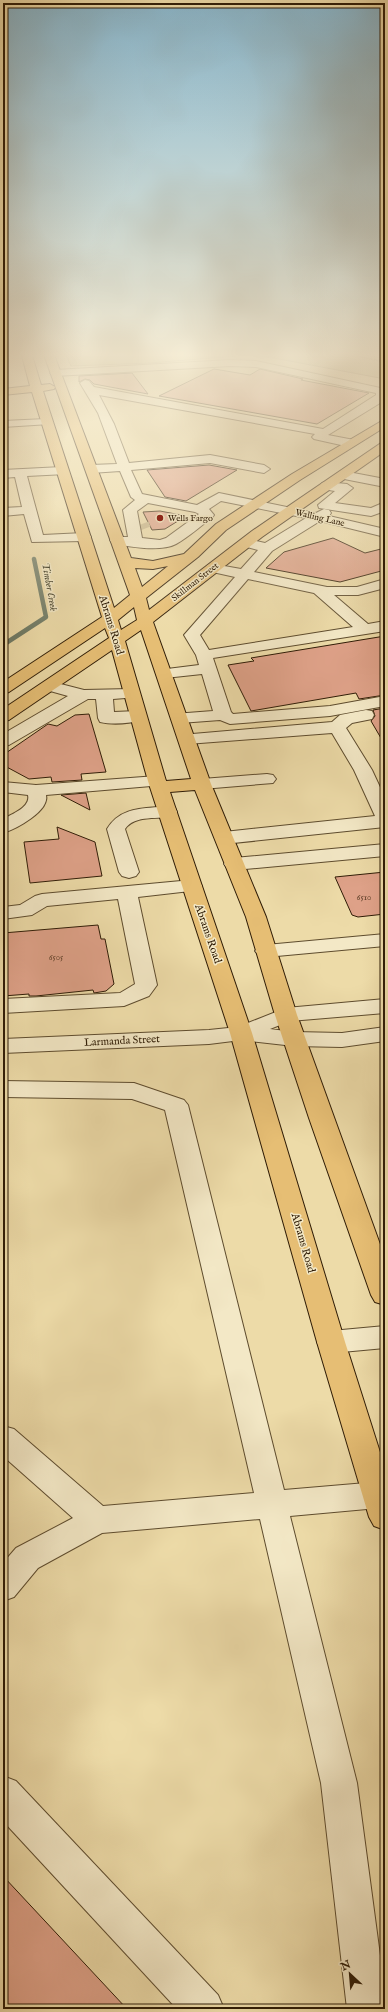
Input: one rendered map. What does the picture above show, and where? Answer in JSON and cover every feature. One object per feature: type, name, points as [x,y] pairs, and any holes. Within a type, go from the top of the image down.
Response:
[{"type":"main road","name":"Abrams Road","points":[[54,446],[117,641],[158,784],[241,1033],[331,1342],[383,1502]]},
{"type":"main road","points":[[82,446],[138,596],[145,621],[165,673],[202,784],[256,917],[294,1039],[385,1295]]},
{"type":"main road","points":[[3,689],[109,619],[197,550],[221,528],[255,504],[345,446]]},
{"type":"main road","points":[[369,446],[383,448]]},
{"type":"main road","name":"Skillman Street","points":[[4,715],[117,641],[289,511],[383,448]]},
{"type":"main road","points":[[62,471],[91,469]]},
{"type":"main road","points":[[125,561],[138,566],[151,566],[166,563],[197,550]]},
{"type":"main road","points":[[158,784],[202,784]]},
{"type":"street","points":[[116,446],[137,497],[198,509],[205,512],[207,515],[171,540],[161,544],[137,530],[130,510],[145,499]]},
{"type":"street","points":[[91,469],[210,459],[264,469]]},
{"type":"street","points":[[368,480],[385,468]]},
{"type":"street","points":[[3,483],[22,477],[62,471]]},
{"type":"street","points":[[3,474],[22,477]]},
{"type":"street","points":[[343,475],[385,483]]},
{"type":"street","points":[[22,477],[37,539],[84,537]]},
{"type":"street","points":[[326,486],[385,492]]},
{"type":"street","points":[[347,488],[325,509],[306,524],[267,548],[243,574],[192,635],[206,662],[223,714],[230,719],[330,711],[385,701]]},
{"type":"street","name":"Walling Lane","points":[[198,509],[219,497],[289,511],[325,509],[364,528],[383,532]]},
{"type":"street","points":[[304,501],[325,509],[371,512],[385,506]]},
{"type":"street","points":[[3,503],[28,506]]},
{"type":"street","points":[[3,512],[28,506]]},
{"type":"street","points":[[197,523],[221,528]]},
{"type":"street","points":[[306,524],[385,546]]},
{"type":"street","points":[[267,527],[293,532]]},
{"type":"street","points":[[352,536],[364,528]]},
{"type":"street","points":[[117,540],[137,530]]},
{"type":"street","points":[[171,540],[197,550]]},
{"type":"street","points":[[245,543],[267,548]]},
{"type":"street","points":[[213,568],[318,589],[358,591],[385,583]]},
{"type":"street","points":[[318,589],[365,629]]},
{"type":"street","points":[[165,673],[206,662],[385,626]]},
{"type":"street","points":[[49,686],[82,694],[132,694]]},
{"type":"street","points":[[3,741],[82,694]]},
{"type":"street","points":[[104,694],[106,718],[138,716]]},
{"type":"street","points":[[187,739],[337,727],[346,719],[385,710]]},
{"type":"street","points":[[180,718],[223,714]]},
{"type":"street","points":[[4,715],[33,723]]},
{"type":"street","points":[[337,727],[363,770],[385,817]]},
{"type":"street","points":[[202,784],[267,778]]},
{"type":"street","points":[[3,786],[36,790],[158,784]]},
{"type":"street","points":[[3,827],[35,808],[38,798],[36,790]]},
{"type":"street","points":[[3,1006],[124,998],[141,991],[146,986],[128,882],[116,829],[119,822],[129,816],[168,812]]},
{"type":"street","points":[[224,838],[385,821]]},
{"type":"street","points":[[234,864],[385,850]]},
{"type":"street","points":[[3,914],[25,911],[42,900],[128,882],[192,886]]},
{"type":"street","points":[[266,950],[385,940]]},
{"type":"street","name":"Larmanda Street","points":[[241,1033],[286,1015],[385,1006]]},
{"type":"street","name":"Larmanda Street","points":[[3,1046],[186,1038],[241,1033],[294,1039],[342,1040],[385,1034]]},
{"type":"street","points":[[3,1089],[134,1091],[176,1105],[339,1783],[367,2009]]},
{"type":"street","points":[[331,1342],[385,1337]]},
{"type":"street","points":[[3,1438],[97,1520]]},
{"type":"street","points":[[3,1587],[27,1558],[97,1520],[271,1504],[383,1502]]},
{"type":"street","points":[[3,1794],[204,2009]]},
{"type":"building","points":[[209,465],[237,470],[186,501],[165,497],[147,470]]},
{"type":"building","points":[[160,511],[186,516],[165,529],[152,530],[143,512]]},
{"type":"building","points":[[333,538],[365,553],[385,548],[385,570],[340,582],[266,568],[284,552]]},
{"type":"building","points":[[385,636],[385,695],[359,699],[356,693],[251,711],[228,665],[254,661],[251,658]]},
{"type":"building","points":[[385,708],[385,745],[371,721],[375,716],[373,710]]},
{"type":"building","points":[[89,714],[106,772],[81,774],[82,780],[52,782],[51,777],[29,779],[3,765],[3,755],[48,724],[57,726],[75,715]]},
{"type":"building","points":[[86,793],[90,810],[61,795]]},
{"type":"building","points":[[57,827],[95,842],[102,876],[30,883],[24,842],[59,839]]},
{"type":"building","points":[[385,872],[385,914],[358,917],[352,915],[335,877]]},
{"type":"building","points":[[98,925],[101,939],[105,939],[114,984],[106,991],[94,993],[93,990],[36,996],[29,996],[29,994],[3,996],[3,933]]},
{"type":"building","points":[[3,1876],[127,2009],[3,2009]]},
{"type":"waterway","name":"Timber Creek","points":[[3,645],[46,617],[34,559]]},
{"type":"tunnel","points":[[142,524],[144,529]]},
{"type":"place","name":"Wells Fargo","points":[[160,518]]}]
